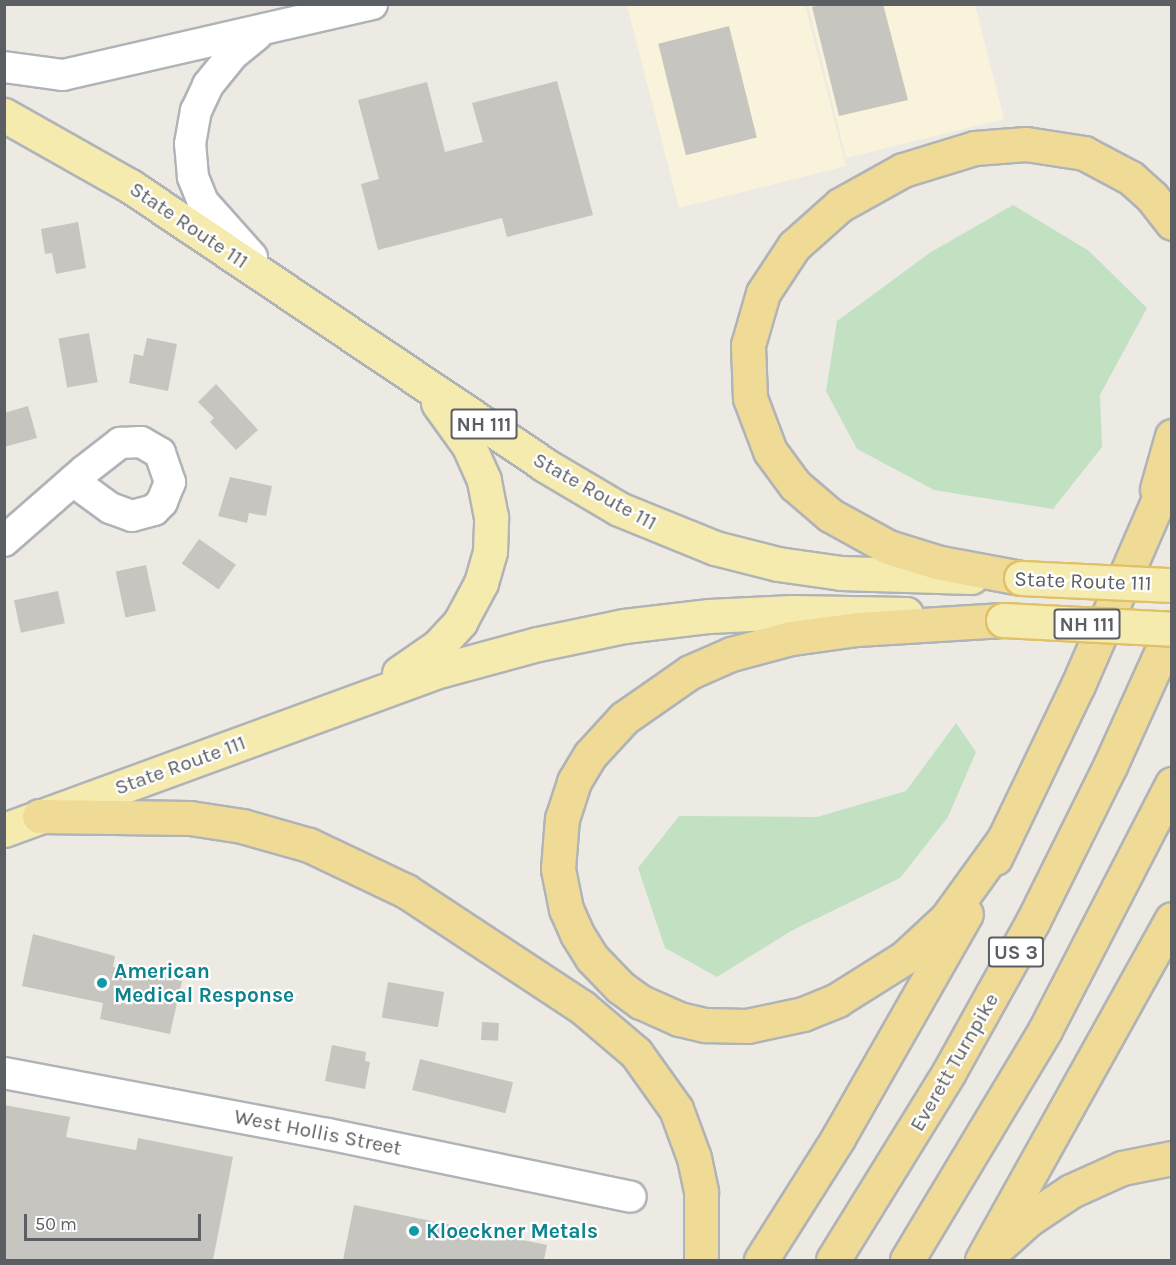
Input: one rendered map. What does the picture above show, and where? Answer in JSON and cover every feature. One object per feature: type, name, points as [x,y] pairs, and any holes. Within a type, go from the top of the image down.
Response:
[{"type":"highway","points":[[1020,578],[940,563],[888,547],[830,515],[795,485],[770,451],[750,398],[748,345],[763,292],[794,246],[840,205],[903,170],[975,148],[1026,144],[1084,153],[1131,178],[1172,223]]},
{"type":"highway","points":[[1146,529],[1172,436]]},
{"type":"highway","points":[[761,1260],[924,990],[1004,839],[1172,469]]},
{"type":"highway","points":[[1003,620],[857,629],[791,638],[731,654],[690,672],[631,711],[590,755],[574,782],[562,818],[558,870],[566,909],[578,934],[592,958],[620,987],[641,1002],[679,1019],[706,1025],[747,1026],[820,1007],[887,970],[947,918],[1004,839]]},
{"type":"highway","name":"Everett Turnpike","points":[[833,1260],[949,1072],[1033,921],[1110,766],[1172,629]]},
{"type":"highway","name":"US 3","points":[[907,1260],[1045,1030],[1172,784]]},
{"type":"highway","points":[[39,816],[190,818],[260,830],[309,845],[406,891],[582,1007],[636,1053],[676,1109],[694,1158],[701,1192],[701,1260]]},
{"type":"highway","points":[[982,1260],[1172,919]]},
{"type":"highway","points":[[987,1260],[1029,1218],[1071,1191],[1122,1168],[1172,1158]]},
{"type":"main road","name":"State Route 111","points":[[6,116],[116,177],[582,488],[638,518],[715,548],[778,564],[841,573],[1172,585]]},
{"type":"main road","points":[[323,713],[393,677],[438,646],[466,611],[488,563],[490,510],[475,458],[447,414],[402,369]]},
{"type":"main road","name":"State Route 111","points":[[4,830],[442,670],[538,644],[667,620],[792,612],[1172,629]]},
{"type":"street","points":[[4,67],[63,75],[372,4]]},
{"type":"street","points":[[262,31],[225,62],[204,93],[192,128],[191,167],[203,202],[220,226],[309,306]]},
{"type":"street","points":[[4,541],[73,481]]},
{"type":"street","name":"West Hollis Street","points":[[4,1073],[328,1134],[631,1197]]},
{"type":"shaded area","points":[[627,5],[805,5],[846,166],[679,208]]},
{"type":"shaded area","points":[[808,5],[975,5],[1004,119],[846,158]]},
{"type":"green space","points":[[1013,205],[1089,251],[1147,308],[1100,395],[1102,447],[1053,509],[934,490],[857,449],[826,391],[837,321],[931,252]]},
{"type":"green space","points":[[956,723],[976,752],[948,817],[900,878],[791,931],[717,977],[665,948],[638,868],[679,816],[817,817],[906,791]]},
{"type":"building","points":[[823,4],[883,4],[908,100],[839,116],[812,7]]},
{"type":"building","points":[[729,26],[757,138],[686,155],[658,44]]},
{"type":"building","points":[[557,81],[593,215],[507,237],[502,218],[378,250],[361,184],[379,179],[358,100],[427,82],[445,152],[483,142],[472,103]]},
{"type":"building","points":[[78,222],[86,268],[56,274],[52,253],[45,254],[41,229]]},
{"type":"building","points":[[89,333],[98,382],[67,388],[58,338]]},
{"type":"building","points":[[147,338],[177,344],[168,391],[129,383],[134,354],[143,356]]},
{"type":"building","points":[[216,384],[258,430],[236,450],[210,422],[214,418],[198,402]]},
{"type":"building","points":[[28,406],[37,438],[4,447],[4,413]]},
{"type":"building","points":[[230,477],[272,486],[266,516],[249,513],[247,523],[218,516]]},
{"type":"building","points":[[199,539],[236,565],[219,589],[182,564]]},
{"type":"building","points":[[146,565],[156,611],[125,617],[116,571]]},
{"type":"building","points":[[58,591],[65,623],[21,633],[14,600]]},
{"type":"building","name":"American Medical Response","points":[[33,934],[115,956],[113,967],[182,981],[170,1034],[100,1019],[103,1003],[22,986]]},
{"type":"building","points":[[388,982],[444,992],[438,1027],[382,1017]]},
{"type":"building","points":[[482,1022],[499,1023],[498,1041],[481,1040]]},
{"type":"building","points":[[332,1045],[366,1052],[365,1061],[370,1062],[365,1089],[325,1081]]},
{"type":"building","points":[[420,1059],[513,1082],[505,1113],[412,1090]]},
{"type":"building","points":[[4,1105],[70,1117],[66,1137],[136,1150],[138,1138],[233,1157],[213,1260],[4,1260]]},
{"type":"building","name":"Kloeckner Metals","points":[[354,1205],[547,1245],[544,1260],[343,1260]]},
{"type":"place","name":"American Medical Response","points":[[102,983]]},
{"type":"place","name":"Kloeckner Metals","points":[[414,1231]]}]
